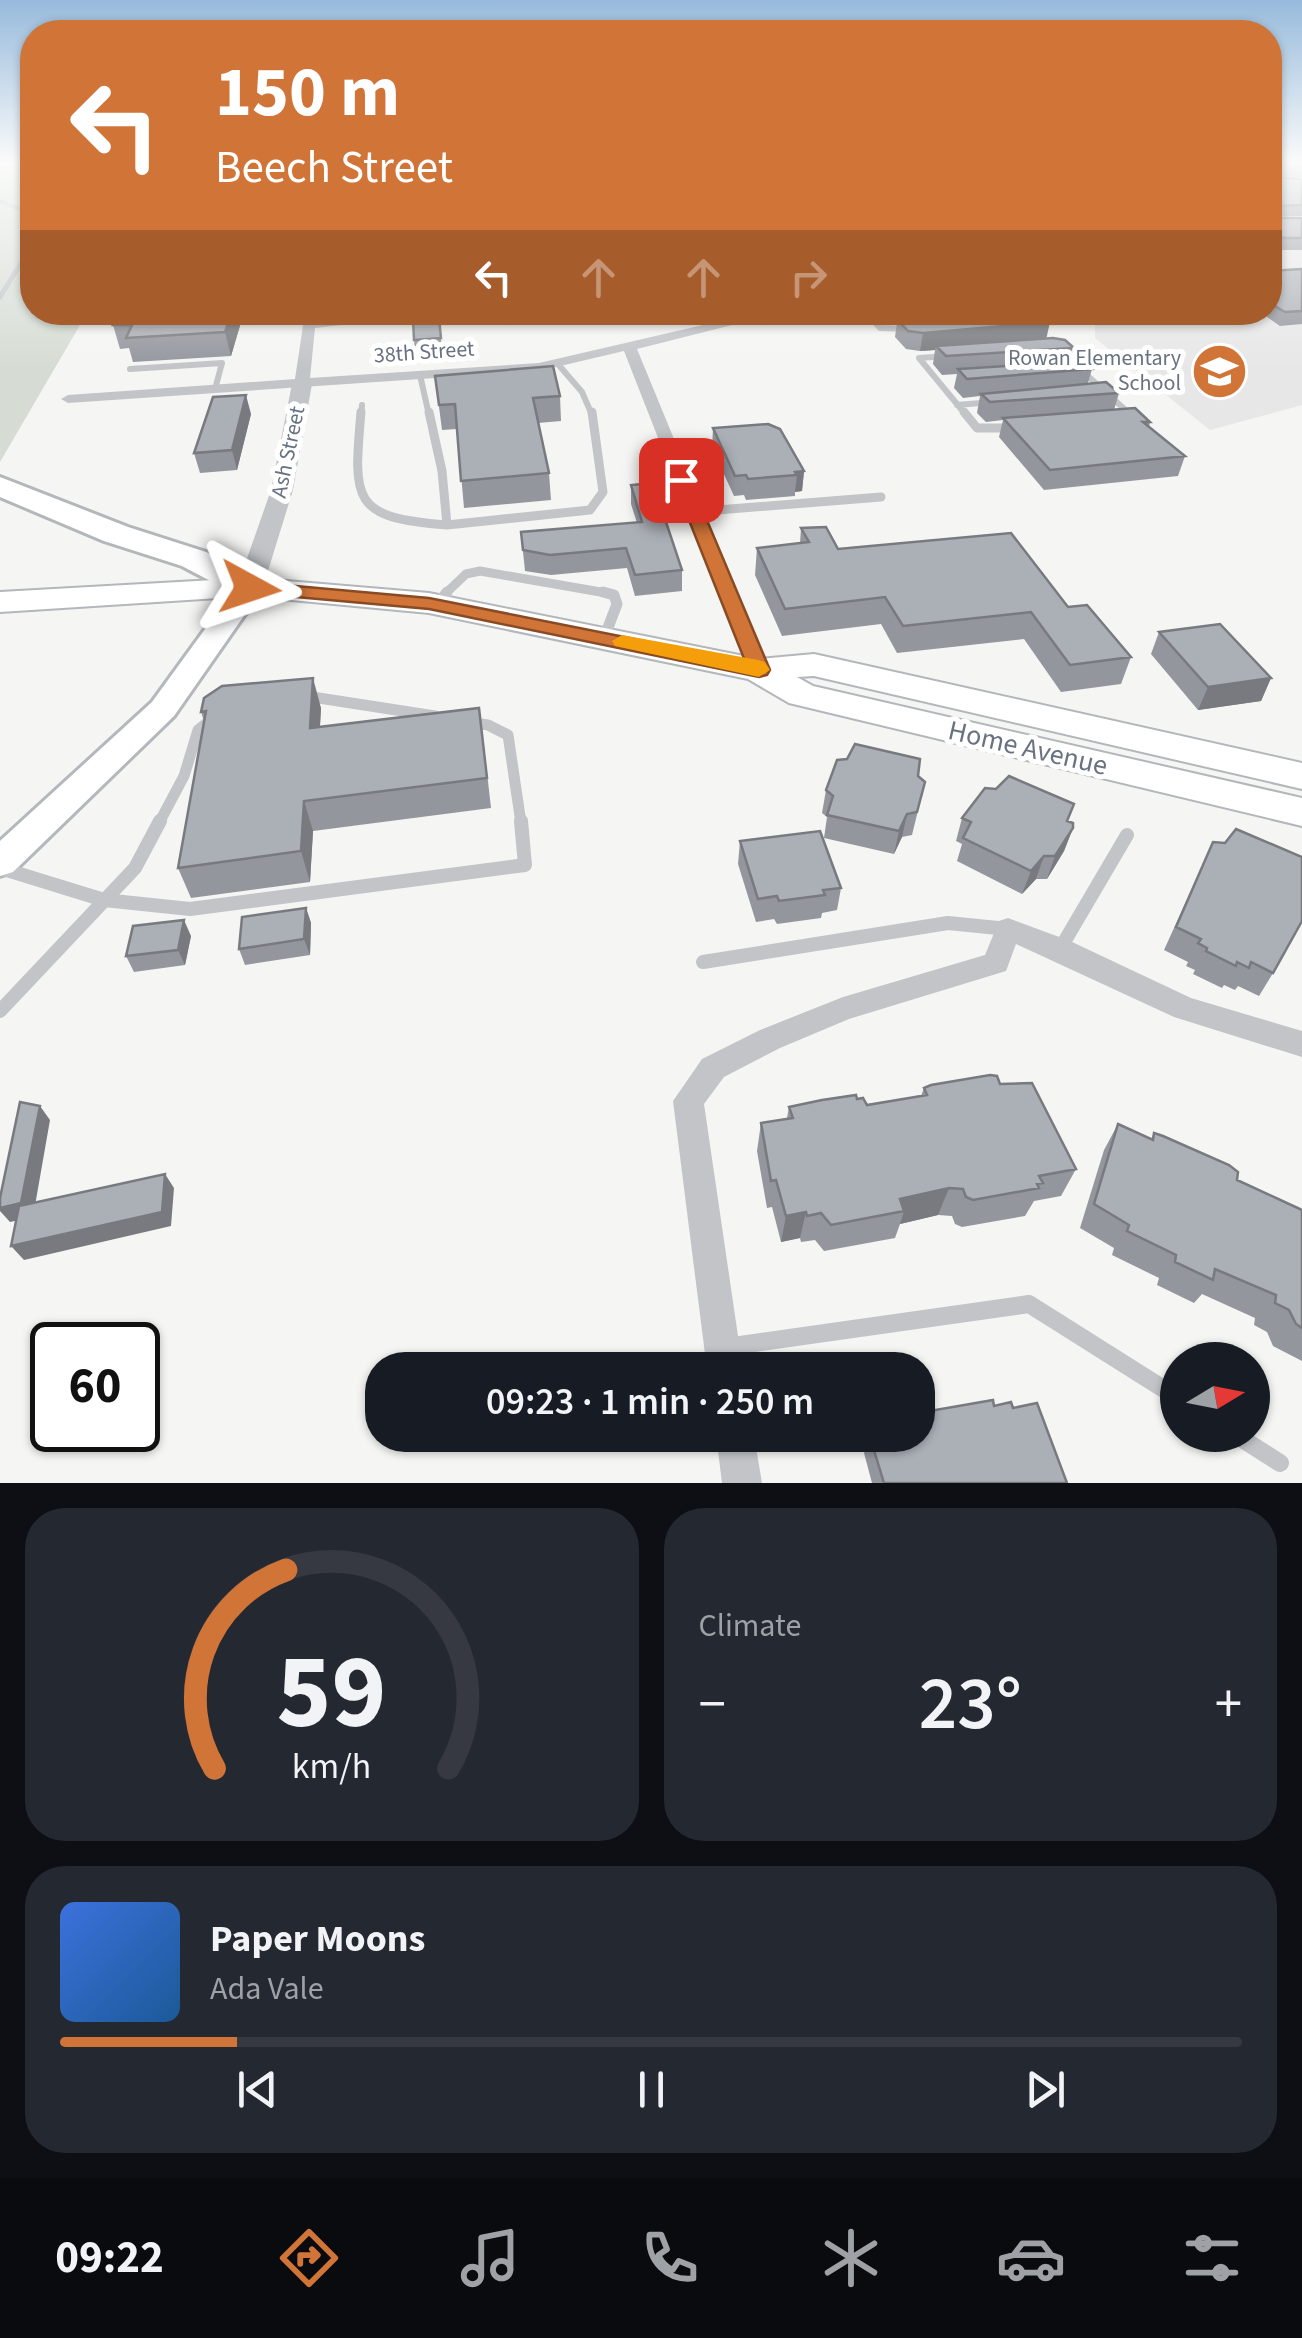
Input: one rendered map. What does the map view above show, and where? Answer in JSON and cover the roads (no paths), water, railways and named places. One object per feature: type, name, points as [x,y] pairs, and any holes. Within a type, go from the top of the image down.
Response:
[{"type":"highway","points":[[0,486],[116,534],[194,560],[250,588]]},
{"type":"main road","name":"Home Avenue","points":[[16,601],[250,588],[437,605],[759,670],[814,665],[1302,776]]},
{"type":"main road","points":[[0,865],[163,709],[250,588]]},
{"type":"main road","name":"Home Avenue","points":[[759,670],[802,695],[1302,812]]},
{"type":"street","name":"Ash Street","points":[[250,588],[282,490],[309,325]]},
{"type":"street","name":"38th Street","points":[[68,399],[556,362],[721,325]]},
{"type":"street","points":[[629,346],[759,670]]},
{"type":"street","points":[[722,1352],[688,1100],[713,1068],[843,1009],[996,963],[1008,929],[1060,949],[1184,1008],[1302,1044]]},
{"type":"street","points":[[737,1452],[742,1483]]},
{"type":"lane","points":[[875,325],[882,330],[926,328]]},
{"type":"lane","points":[[1049,349],[1064,352],[1146,429]]},
{"type":"lane","points":[[956,355],[919,358],[977,428],[1022,428]]},
{"type":"lane","points":[[362,405],[356,482],[361,502],[371,511],[425,524],[447,525],[590,510],[603,492],[590,400],[580,383],[556,362]]},
{"type":"lane","points":[[130,369],[222,363],[214,390]]},
{"type":"lane","points":[[1066,373],[1085,372]]},
{"type":"lane","points":[[420,375],[442,471],[447,525]]},
{"type":"lane","points":[[938,382],[956,380]]},
{"type":"lane","points":[[1088,394],[1107,393]]},
{"type":"lane","points":[[956,405],[1013,400]]},
{"type":"lane","points":[[1117,421],[1136,419]]},
{"type":"lane","points":[[694,512],[881,496]]},
{"type":"lane","points":[[437,605],[468,572],[483,569],[614,595],[617,604],[604,638]]},
{"type":"lane","points":[[0,865],[104,900],[190,909],[524,865],[516,769],[508,736],[488,725],[314,696],[284,696]]},
{"type":"lane","points":[[0,1011],[135,868],[184,776],[198,730],[228,705]]},
{"type":"lane","points":[[1060,949],[1126,835]]},
{"type":"lane","points":[[703,962],[948,923],[1008,929]]},
{"type":"lane","points":[[762,1352],[1029,1304],[1160,1387]]},
{"type":"lane","points":[[1263,1452],[1280,1463]]},
{"type":"waterway","points":[[14,274],[20,264]]},
{"type":"waterway","points":[[0,297],[16,271]]},
{"type":"place","name":"Rowan Elementary School","points":[[1220,371]]}]
